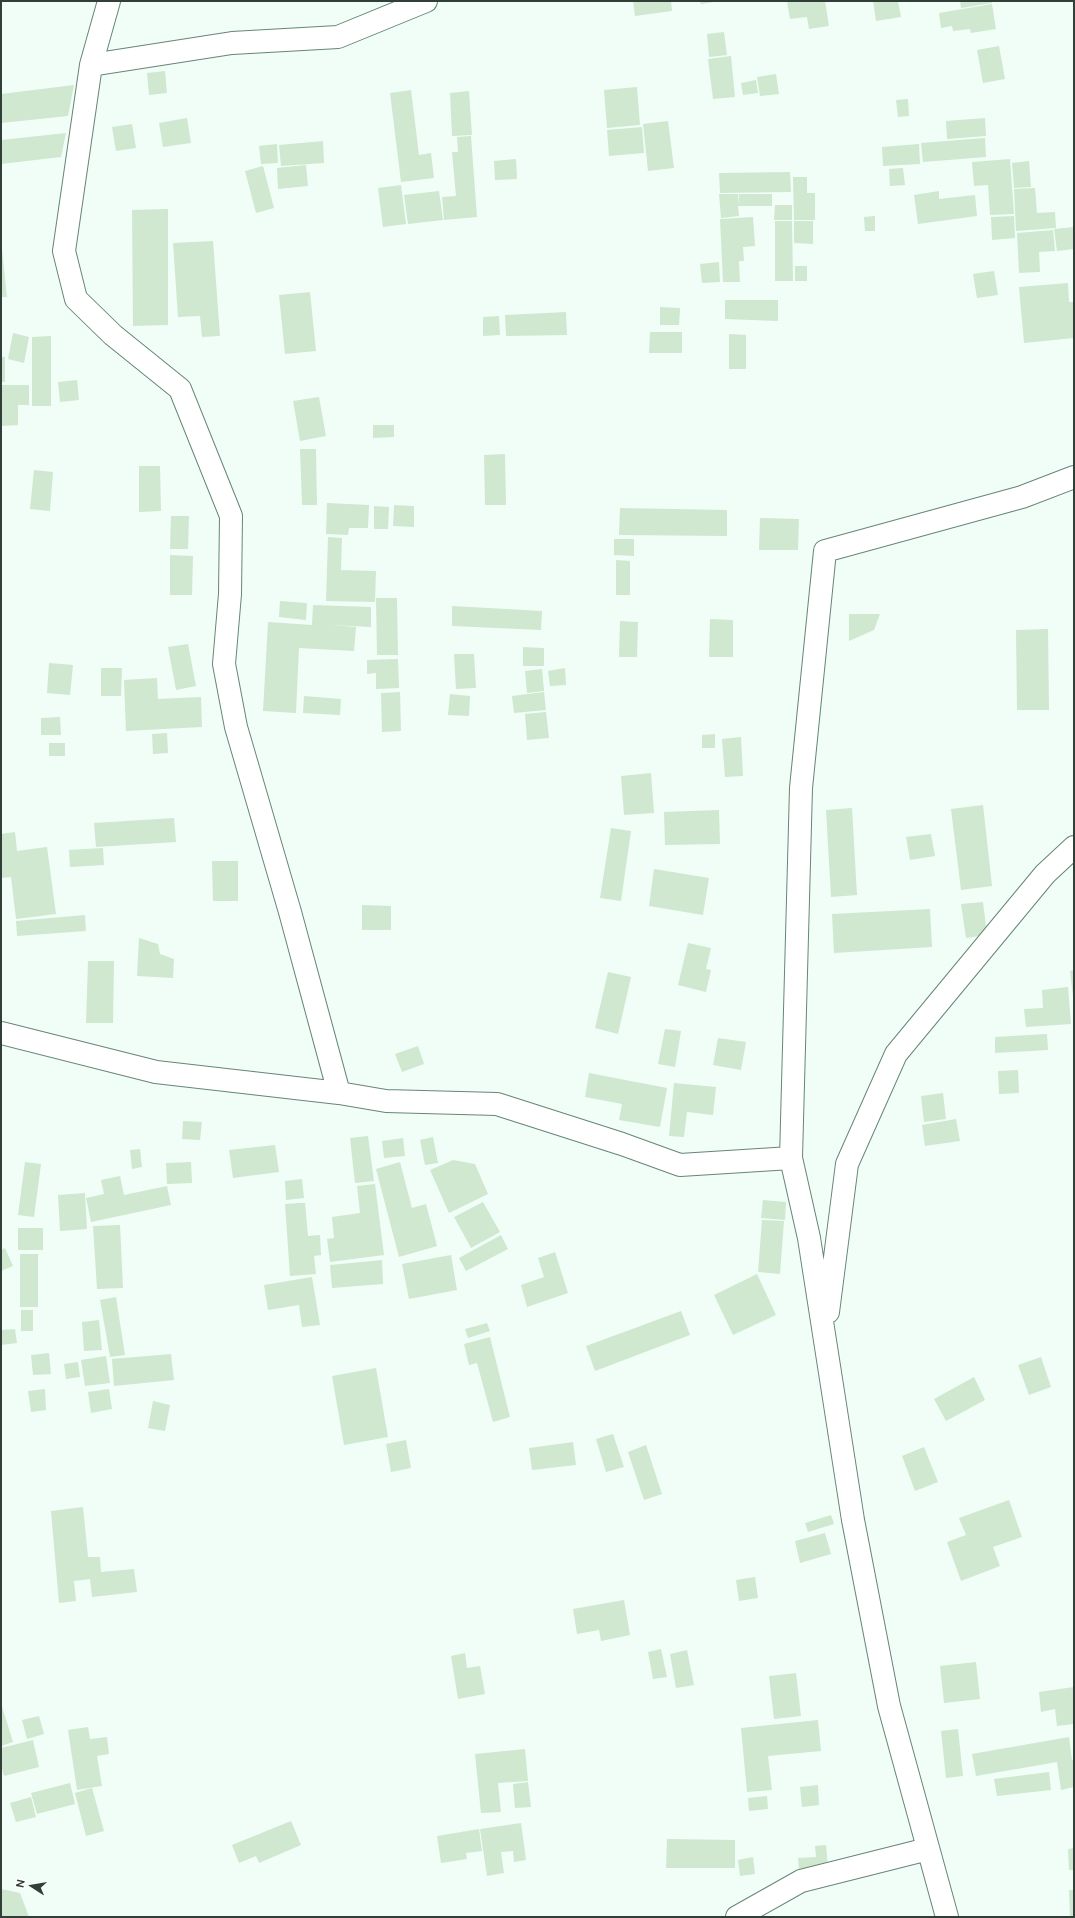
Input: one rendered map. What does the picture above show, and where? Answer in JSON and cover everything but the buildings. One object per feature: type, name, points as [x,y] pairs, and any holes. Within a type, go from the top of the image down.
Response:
[{"type":"street","points":[[109,1],[91,65],[64,251],[76,299],[113,335],[180,389],[231,516],[230,594],[224,664],[236,726],[290,912],[339,1092]]},
{"type":"street","points":[[91,65],[232,43],[338,37],[426,1]]},
{"type":"street","points":[[947,1917],[889,1706],[853,1520],[809,1238],[791,1158],[801,788],[825,551],[1022,497],[1074,477]]},
{"type":"street","points":[[825,1337],[847,1164],[896,1054],[1045,874],[1074,848]]},
{"type":"street","points":[[1,1033],[156,1072],[339,1092],[386,1101],[497,1104],[622,1144],[680,1165],[791,1158]]},
{"type":"street","points":[[737,1917],[801,1881],[928,1849]]}]
